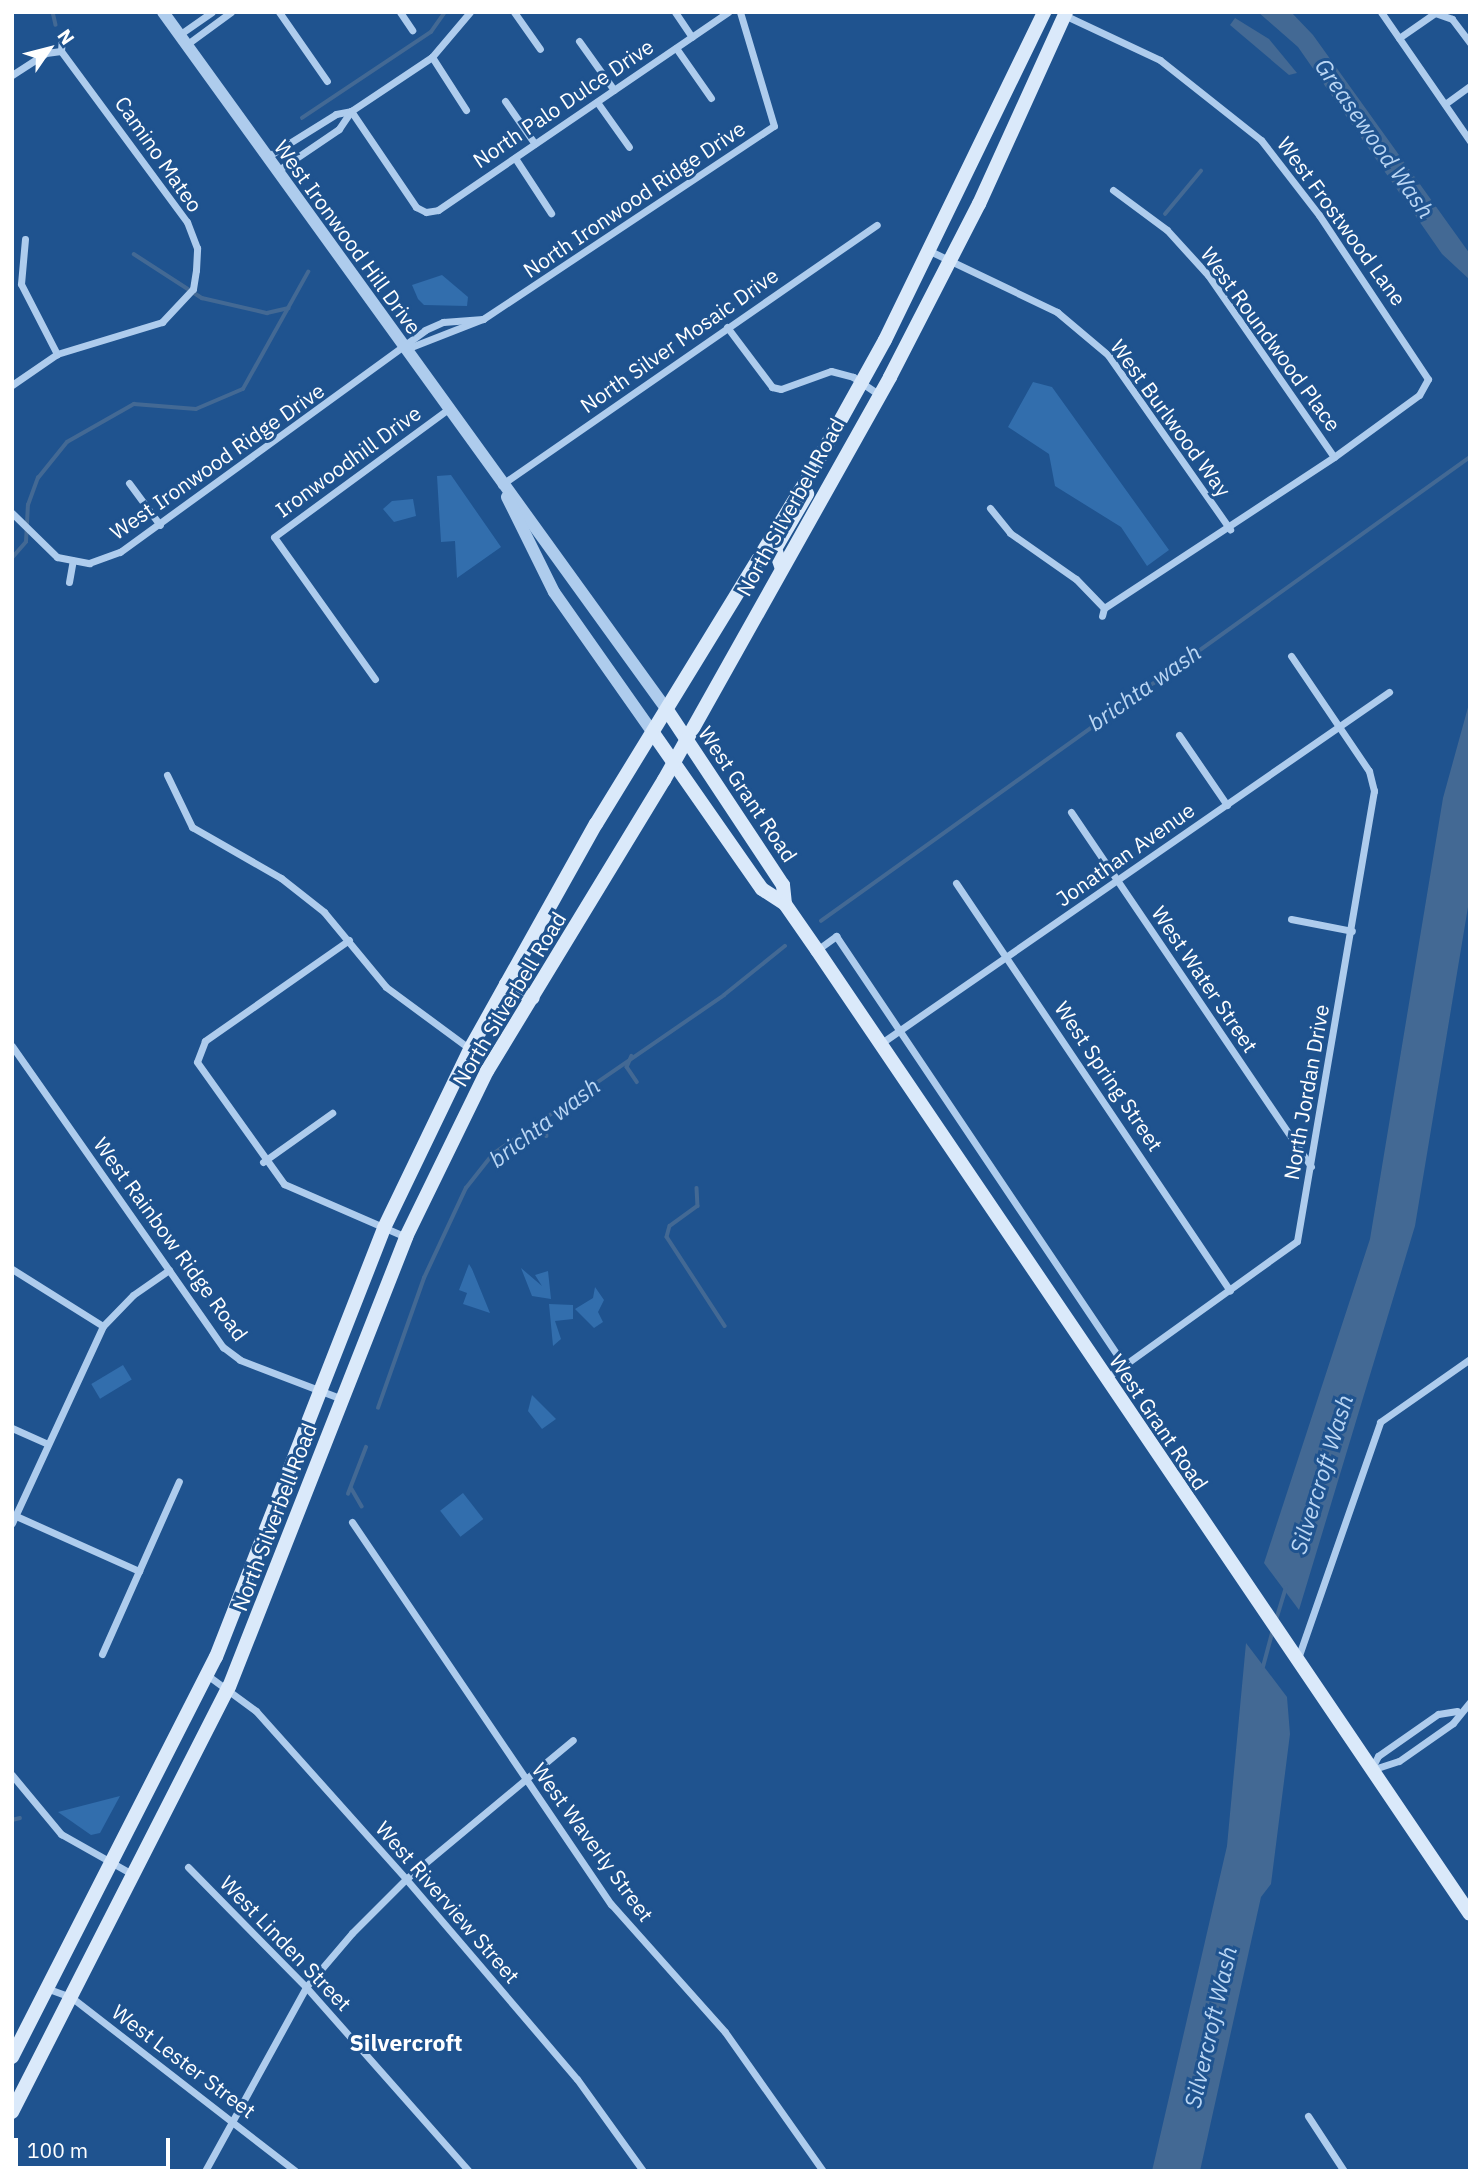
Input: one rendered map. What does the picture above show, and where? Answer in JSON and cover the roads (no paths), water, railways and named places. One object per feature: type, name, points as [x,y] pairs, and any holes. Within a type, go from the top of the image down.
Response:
[{"type":"main road","name":"North Silverbell Road","points":[[12,2057],[207,1675],[384,1228],[470,1049],[653,733],[814,468],[862,382],[932,252],[1044,12]]},
{"type":"main road","name":"North Silverbell Road","points":[[12,2112],[229,1687],[406,1237],[491,1064],[674,763],[878,394],[950,261],[1063,13]]},
{"type":"main road","points":[[781,566],[775,549],[808,491],[814,468]]},
{"type":"main road","name":"West Grant Road","points":[[667,710],[783,884],[785,904]]},
{"type":"main road","name":"West Grant Road","points":[[653,733],[762,889],[785,904],[817,950],[1247,1590],[1470,1914]]},
{"type":"main road","points":[[506,984],[532,998]]},
{"type":"street","name":"West Ironwood Hill Drive","points":[[163,12],[500,485],[528,514],[667,710]]},
{"type":"street","points":[[183,40],[212,12]]},
{"type":"street","points":[[183,40],[231,12]]},
{"type":"street","points":[[279,12],[327,81]]},
{"type":"street","points":[[400,12],[412,30]]},
{"type":"street","points":[[267,157],[336,114],[351,111],[432,57],[470,12]]},
{"type":"street","points":[[514,12],[540,49]]},
{"type":"street","points":[[675,12],[692,37]]},
{"type":"street","name":"North Palo Dulce Drive","points":[[351,111],[416,207],[438,210],[728,12]]},
{"type":"street","name":"North Ironwood Ridge Drive","points":[[405,350],[484,319],[774,126],[740,12]]},
{"type":"street","points":[[1381,12],[1470,141]]},
{"type":"street","name":"West Frostwood Lane","points":[[1063,13],[1160,60],[1261,140],[1320,215],[1431,381],[1419,395],[1334,457]]},
{"type":"street","points":[[1399,38],[1435,13],[1452,19],[1470,43]]},
{"type":"street","points":[[12,75],[42,55],[61,51],[62,38]]},
{"type":"street","points":[[579,41],[614,90]]},
{"type":"street","points":[[676,48],[710,98]]},
{"type":"street","name":"Camino Mateo","points":[[12,384],[57,354],[162,322],[193,289],[197,248],[187,222],[61,51]]},
{"type":"street","points":[[432,57],[466,110]]},
{"type":"street","points":[[1445,104],[1470,86]]},
{"type":"street","points":[[505,101],[535,144]]},
{"type":"street","points":[[597,102],[629,147]]},
{"type":"street","points":[[278,171],[339,129],[351,111]]},
{"type":"street","points":[[514,158],[551,213]]},
{"type":"street","name":"West Roundwood Place","points":[[1113,190],[1167,230],[1208,275],[1334,457]]},
{"type":"street","name":"North Silver Mosaic Drive","points":[[500,485],[877,225]]},
{"type":"street","points":[[26,239],[21,284],[57,354]]},
{"type":"street","name":"West Burlwood Way","points":[[932,252],[1057,312],[1108,355],[1230,529]]},
{"type":"street","points":[[727,327],[772,387],[781,389],[831,371],[862,382],[878,394]]},
{"type":"street","name":"West Ironwood Ridge Drive","points":[[73,560],[89,563],[120,552],[405,350]]},
{"type":"street","name":"Ironwoodhill Drive","points":[[375,679],[274,537],[447,411]]},
{"type":"street","points":[[990,508],[1010,533],[1069,572],[1103,612],[1334,457]]},
{"type":"street","points":[[129,483],[160,525]]},
{"type":"street","name":"West Ironwood Hill Drive","points":[[500,485],[554,592],[653,733]]},
{"type":"street","points":[[12,513],[24,531],[57,557],[73,560],[69,582]]},
{"type":"street","name":"North Jordan Drive","points":[[1105,1379],[1297,1241],[1374,791],[1369,771],[1340,724],[1291,656]]},
{"type":"street","name":"Jonathan Avenue","points":[[880,1044],[1389,692]]},
{"type":"street","points":[[1180,734],[1227,805]]},
{"type":"street","points":[[167,775],[192,827],[281,877],[349,940],[386,987],[470,1049]]},
{"type":"street","name":"West Water Street","points":[[1071,812],[1311,1166]]},
{"type":"street","name":"West Spring Street","points":[[956,883],[1230,1291]]},
{"type":"street","points":[[1291,919],[1352,930]]},
{"type":"street","name":"West Grant Road","points":[[817,950],[836,936],[1124,1365]]},
{"type":"street","points":[[349,940],[205,1041],[197,1055],[201,1073],[263,1162],[285,1184],[406,1237]]},
{"type":"street","name":"West Rainbow Ridge Road","points":[[12,1046],[223,1347],[240,1360],[342,1399]]},
{"type":"street","points":[[187,1054],[197,1055]]},
{"type":"street","points":[[263,1162],[332,1113]]},
{"type":"street","points":[[12,1269],[103,1326]]},
{"type":"street","points":[[139,1571],[14,1520],[103,1326],[169,1270]]},
{"type":"street","points":[[1295,1658],[1380,1422],[1470,1359]]},
{"type":"street","points":[[12,1428],[48,1444]]},
{"type":"street","points":[[102,1654],[179,1481]]},
{"type":"street","name":"West Waverly Street","points":[[352,1522],[611,1904],[725,2032],[823,2171]]},
{"type":"street","name":"West Riverview Street","points":[[207,1675],[229,1687],[406,1879],[577,2079],[643,2171]]},
{"type":"street","points":[[1371,1770],[1399,1761],[1452,1723],[1457,1712],[1470,1702]]},
{"type":"street","points":[[1371,1770],[1378,1756],[1438,1714],[1457,1712]]},
{"type":"street","points":[[205,2171],[306,1987],[406,1879],[573,1740]]},
{"type":"street","points":[[12,1776],[61,1834],[109,1864],[132,1874]]},
{"type":"street","name":"West Linden Street","points":[[188,1867],[306,1987],[469,2171]]},
{"type":"street","name":"West Lester Street","points":[[46,1988],[71,1997],[232,2118],[295,2171]]},
{"type":"street","points":[[1308,2116],[1344,2171]]},
{"type":"water","name":"Greasewood Wash","points":[[1258,12],[1291,12],[1313,35],[1470,254],[1470,280],[1442,254],[1298,47]]},
{"type":"water","points":[[1235,18],[1269,39],[1297,73],[1289,75],[1230,25]]},
{"type":"water","points":[[1470,700],[1470,895],[1415,1226],[1299,1610],[1264,1563],[1370,1239],[1443,798]]},
{"type":"water","points":[[1246,1643],[1287,1697],[1290,1734],[1271,1884],[1261,1897],[1200,2171],[1152,2171],[1227,1846]]},
{"type":"waterway","points":[[53,12],[56,25]]},
{"type":"waterway","points":[[302,118],[431,32],[445,12]]},
{"type":"waterway","points":[[1165,214],[1201,171]]},
{"type":"waterway","points":[[134,254],[202,298],[267,313],[288,308]]},
{"type":"waterway","points":[[12,558],[26,542],[28,505],[38,478],[67,442],[134,404],[196,409],[243,389],[308,272]]},
{"type":"waterway","name":"brichta wash","points":[[821,921],[1470,457]]},
{"type":"waterway","name":"brichta wash","points":[[378,1408],[424,1278],[466,1188],[493,1154],[724,995],[785,946]]},
{"type":"waterway","points":[[632,1056],[627,1067],[637,1082]]},
{"type":"waterway","points":[[545,1118],[547,1136]]},
{"type":"waterway","points":[[697,1188],[698,1206],[670,1226],[667,1237],[725,1326]]},
{"type":"waterway","name":"brichta wash","points":[[348,1494],[366,1447]]},
{"type":"waterway","points":[[352,1489],[362,1506]]},
{"type":"waterway","name":"Silvercroft Wash","points":[[1276,1620],[1286,1587]]},
{"type":"waterway","name":"Silvercroft Wash","points":[[1263,1667],[1273,1630]]},
{"type":"waterway","points":[[12,1820],[20,1818]]},
{"type":"district","name":"Silvercroft","points":[[406,2042]]}]
